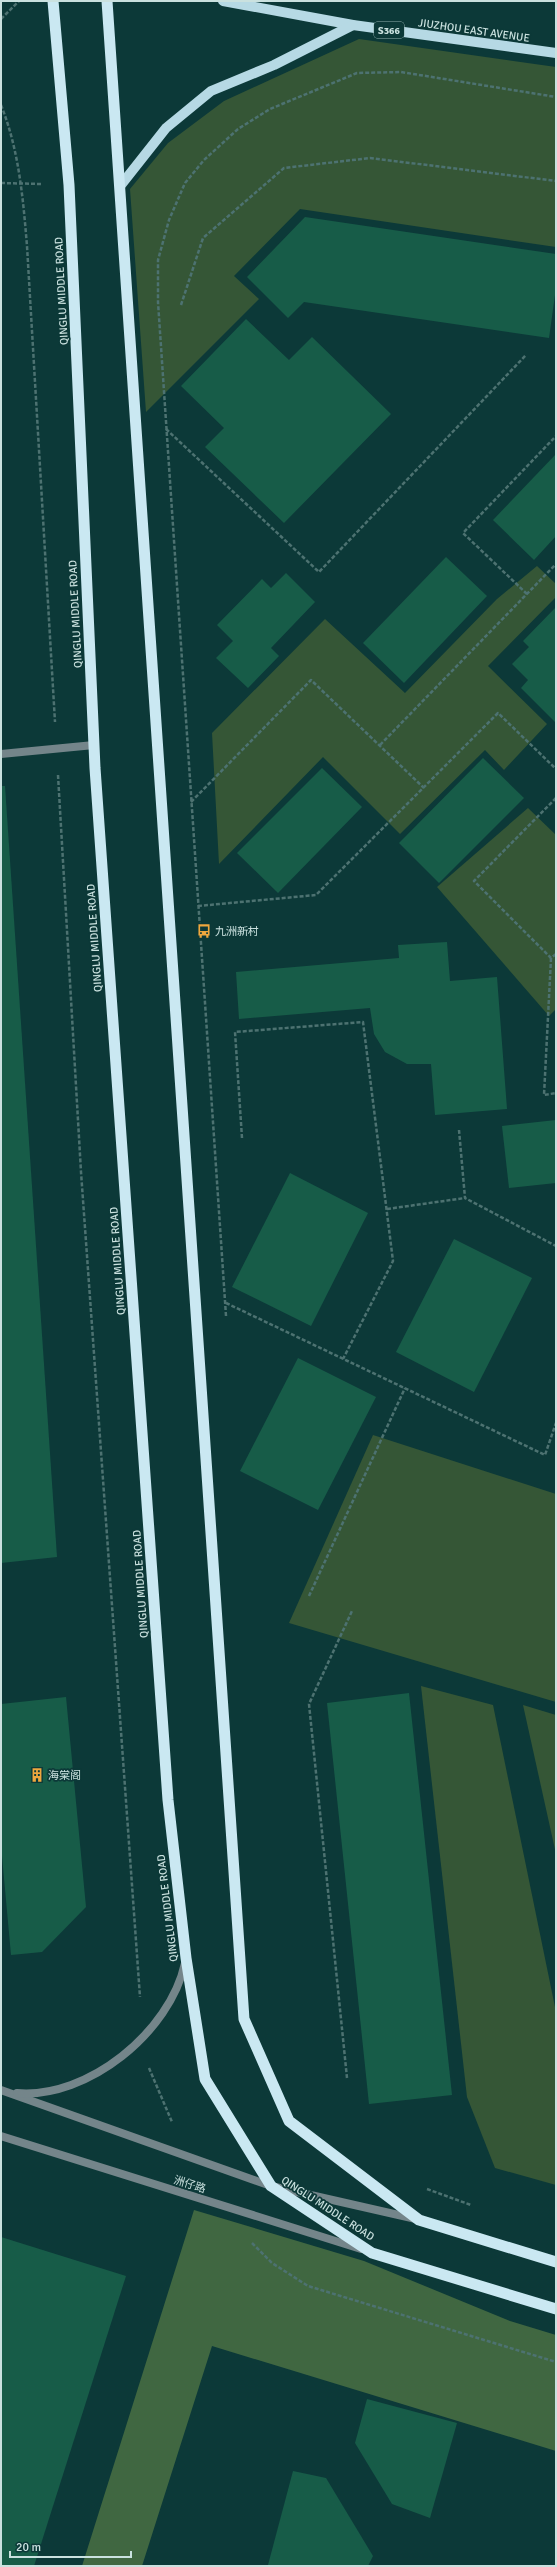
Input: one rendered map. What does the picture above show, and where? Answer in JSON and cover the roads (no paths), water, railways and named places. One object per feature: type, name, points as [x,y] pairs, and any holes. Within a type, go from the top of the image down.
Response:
[{"type":"highway","name":"QINGLU MIDDLE ROAD","points":[[53,1],[69,184],[94,745],[168,1800],[186,1958],[205,2079],[271,2186],[372,2252],[556,2309]]},
{"type":"highway","points":[[108,1],[244,2019],[289,2121],[420,2220],[556,2262]]},
{"type":"main road","name":"JIUZHOU EAST AVENUE","points":[[223,1],[353,25],[556,53]]},
{"type":"main road","points":[[121,185],[166,128],[211,91],[274,65],[353,25]]},
{"type":"street","points":[[1,754],[94,745]]},
{"type":"street","points":[[4,2091],[30,2093],[55,2089],[95,2073],[117,2061],[142,2038],[161,2016],[182,1978],[186,1958]]},
{"type":"street","points":[[4,2091],[271,2186],[420,2220]]},
{"type":"street","name":"洲仔路","points":[[1,2136],[372,2252]]},
{"type":"place","name":"九洲新村","points":[[204,931]]},
{"type":"place","name":"海棠阁","points":[[37,1775]]}]
